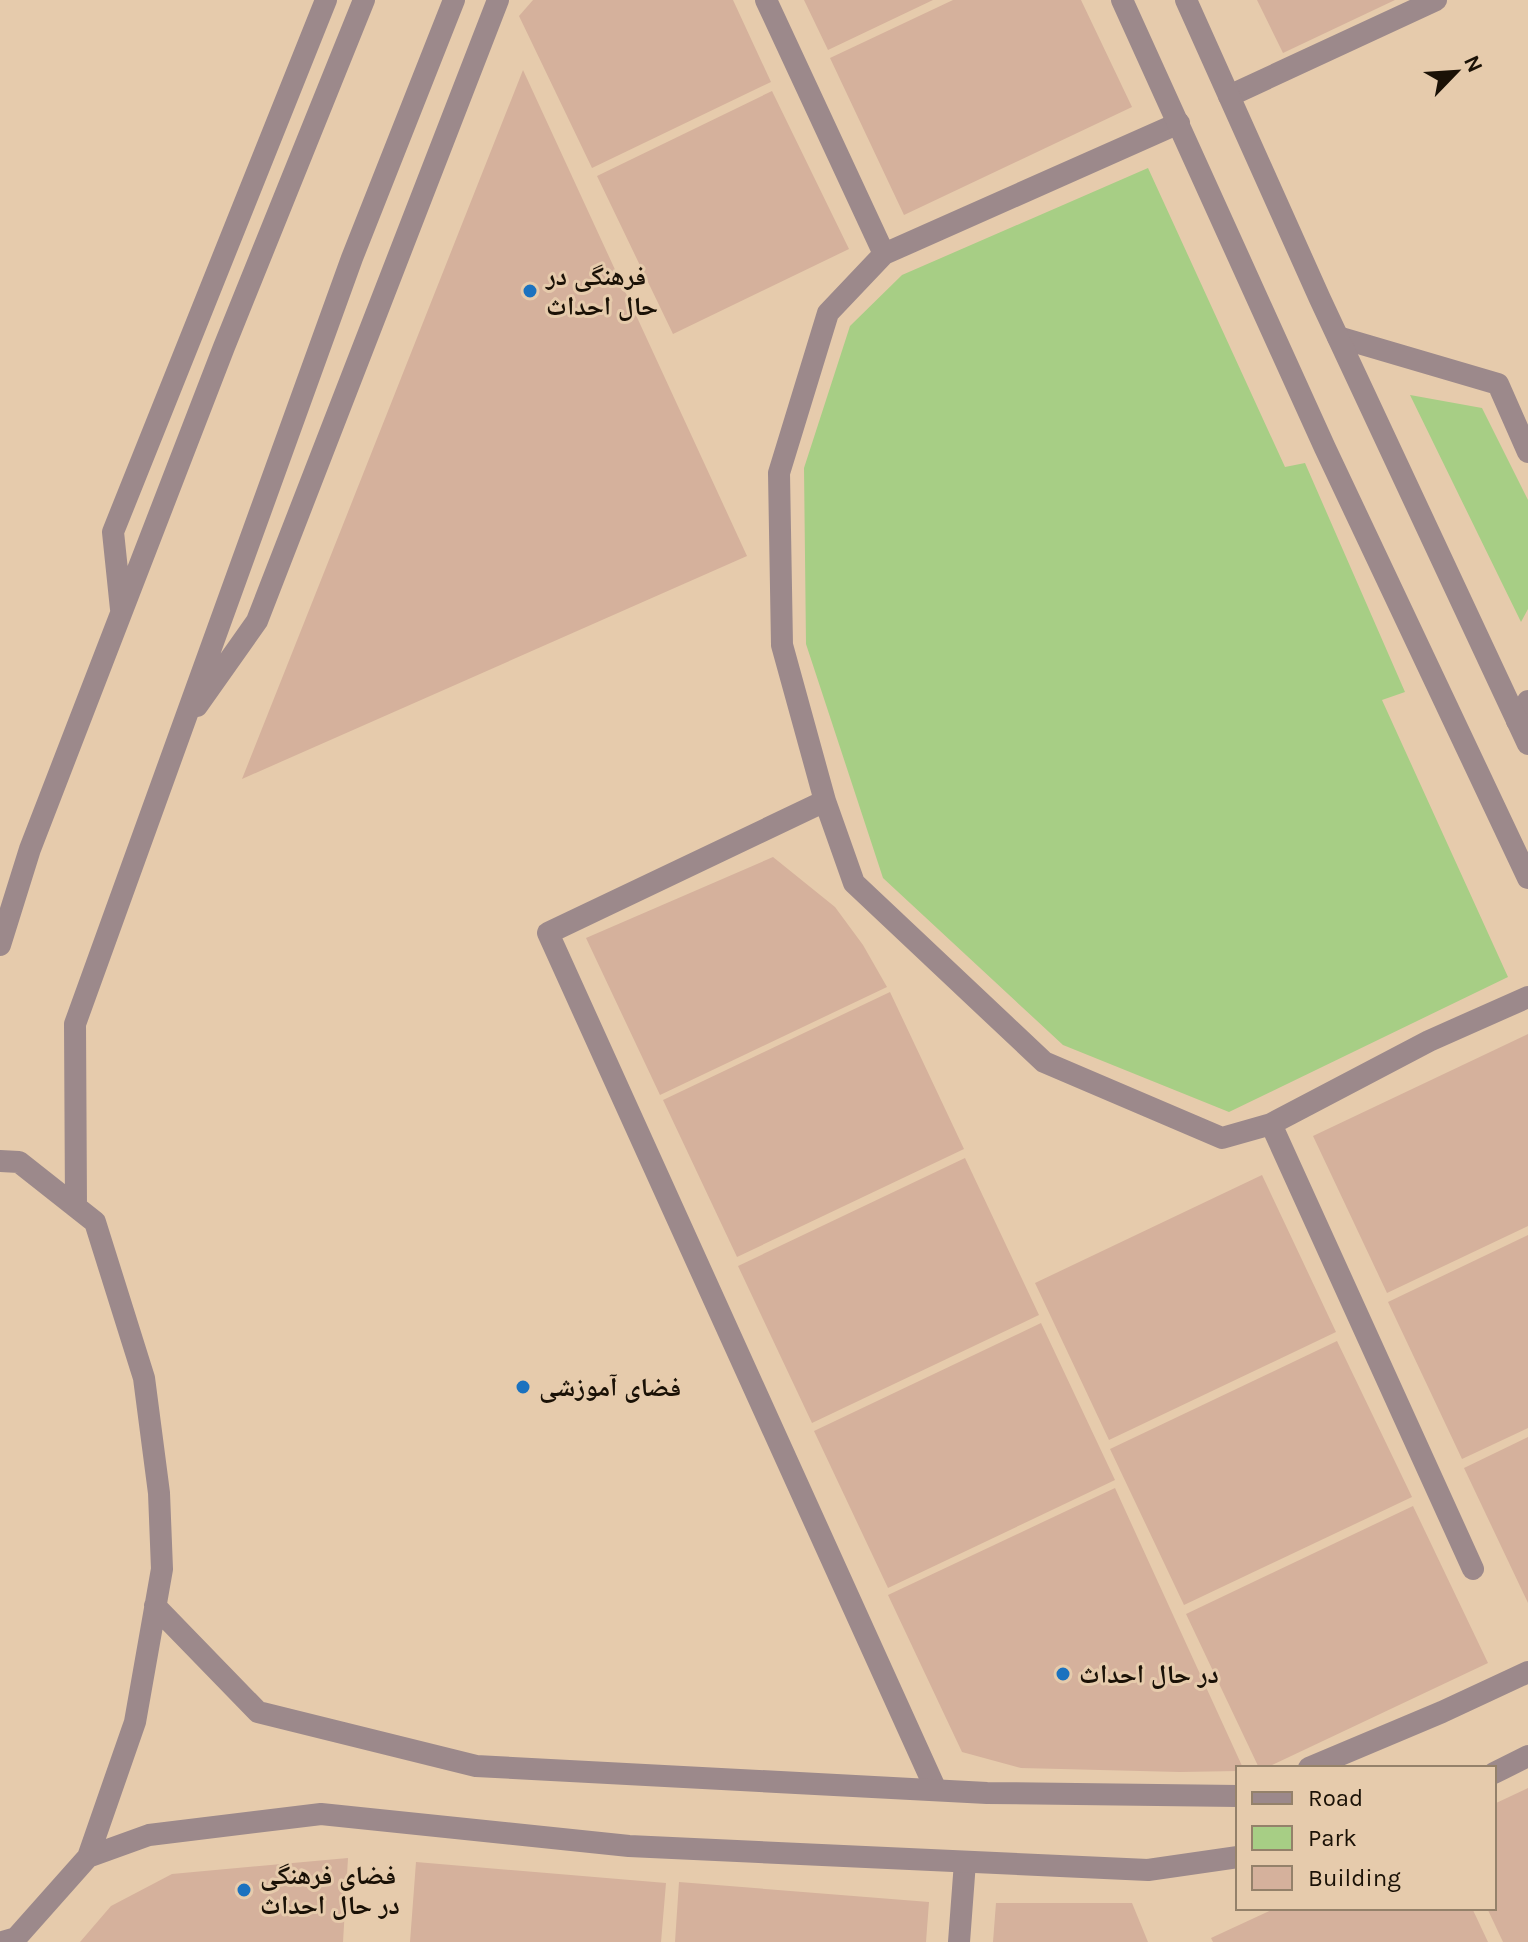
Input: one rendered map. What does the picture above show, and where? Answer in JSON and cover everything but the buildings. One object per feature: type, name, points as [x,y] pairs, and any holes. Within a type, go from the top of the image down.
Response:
[{"type":"street","points":[[122,612],[113,532],[326,0]]},
{"type":"street","points":[[0,945],[30,849],[218,362],[364,0]]},
{"type":"street","points":[[76,1207],[75,1024],[352,258],[454,0]]},
{"type":"street","points":[[181,730],[257,621],[498,0]]},
{"type":"street","points":[[766,0],[884,254]]},
{"type":"street","points":[[1122,0],[1325,448],[1528,878]]},
{"type":"street","points":[[1186,0],[1338,337],[1528,744]]},
{"type":"street","points":[[1229,96],[1436,0]]},
{"type":"street","points":[[1179,123],[884,254],[828,313],[779,473],[782,645],[825,801],[854,883],[1044,1062],[1222,1138],[1271,1124],[1429,1041],[1528,997]]},
{"type":"street","points":[[1338,337],[1498,384],[1528,452]]},
{"type":"street","points":[[1517,721],[1528,701]]},
{"type":"street","points":[[825,801],[548,933],[936,1790]]},
{"type":"street","points":[[1271,1124],[1473,1569]]},
{"type":"street","points":[[0,1161],[19,1162],[95,1222],[144,1378],[159,1493],[162,1569],[135,1722],[88,1857],[13,1941]]},
{"type":"street","points":[[155,1606],[258,1712],[476,1766],[936,1790],[1236,1796]]},
{"type":"street","points":[[1314,1766],[1528,1672]]},
{"type":"street","points":[[1496,1772],[1528,1756]]},
{"type":"street","points":[[88,1857],[149,1835],[321,1814],[629,1846],[965,1862],[1148,1870],[1236,1857]]},
{"type":"street","points":[[959,1942],[965,1862]]},
{"type":"green space","points":[[1148,168],[1285,467],[1305,463],[1405,692],[1382,700],[1508,977],[1229,1112],[1063,1045],[883,878],[806,644],[804,468],[850,326],[902,275]]},
{"type":"green space","points":[[1410,395],[1482,408],[1528,500],[1528,609],[1521,622]]},
{"type":"place","name":"فرهنگی در حال احداث","points":[[530,291]]},
{"type":"place","name":"فضای آموزشی","points":[[523,1387]]},
{"type":"place","name":"در حال احداث","points":[[1063,1674]]},
{"type":"place","name":"فضای فرهنگی در حال احداث","points":[[244,1890]]}]
